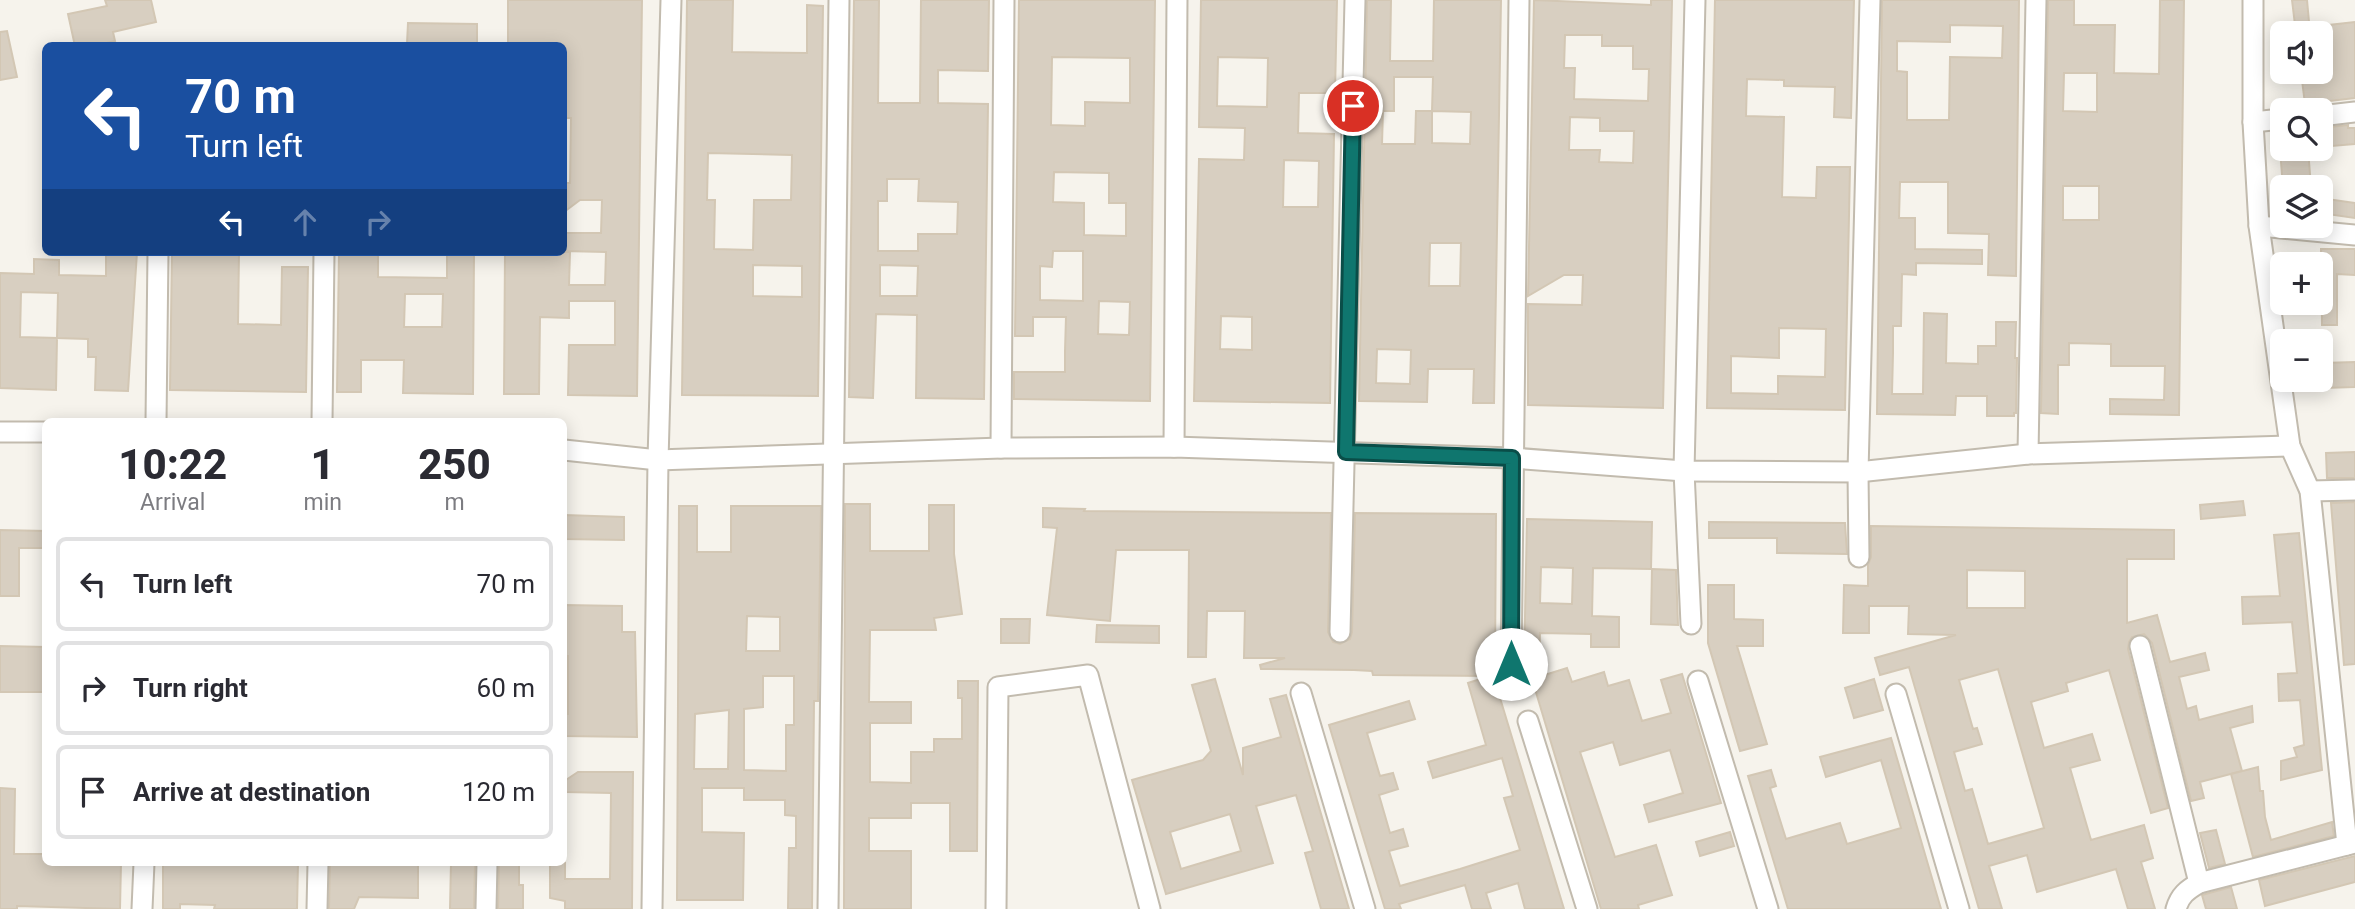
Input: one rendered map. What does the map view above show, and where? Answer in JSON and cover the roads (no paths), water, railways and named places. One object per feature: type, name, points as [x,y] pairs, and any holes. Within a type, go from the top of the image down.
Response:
[{"type":"street","points":[[652,909],[658,460],[671,0]]},
{"type":"street","points":[[828,909],[839,0]]},
{"type":"street","points":[[1001,448],[1004,0]]},
{"type":"street","points":[[1174,447],[1177,0]]},
{"type":"street","points":[[1340,632],[1355,0]]},
{"type":"street","points":[[1511,664],[1519,0]]},
{"type":"street","points":[[1691,624],[1684,471],[1695,0]]},
{"type":"street","points":[[1859,557],[1858,472],[1870,0]]},
{"type":"street","points":[[2028,454],[2036,0]]},
{"type":"street","points":[[2176,909],[2186,891],[2199,883],[2351,844],[2310,491],[2290,446],[2259,226],[2253,122],[2253,0]]},
{"type":"street","points":[[2333,115],[2355,112]]},
{"type":"street","points":[[2253,122],[2270,120]]},
{"type":"street","points":[[2259,226],[2355,235]]},
{"type":"street","points":[[156,418],[158,256]]},
{"type":"street","points":[[323,418],[324,256]]},
{"type":"street","points":[[0,432],[42,432]]},
{"type":"street","points":[[567,450],[658,460],[1001,448],[1174,447],[1512,458],[1684,471],[1858,472],[2028,454],[2290,446]]},
{"type":"street","points":[[2310,491],[2355,490]]},
{"type":"street","points":[[2140,646],[2199,883]]},
{"type":"street","points":[[996,909],[998,687],[1088,675],[1150,909]]},
{"type":"street","points":[[1698,681],[1768,909]]},
{"type":"street","points":[[1301,693],[1365,909]]},
{"type":"street","points":[[1896,695],[1959,909]]},
{"type":"street","points":[[1528,721],[1587,909]]},
{"type":"street","points":[[142,909],[144,866]]},
{"type":"street","points":[[317,909],[318,866]]},
{"type":"street","points":[[486,909],[487,866]]}]
